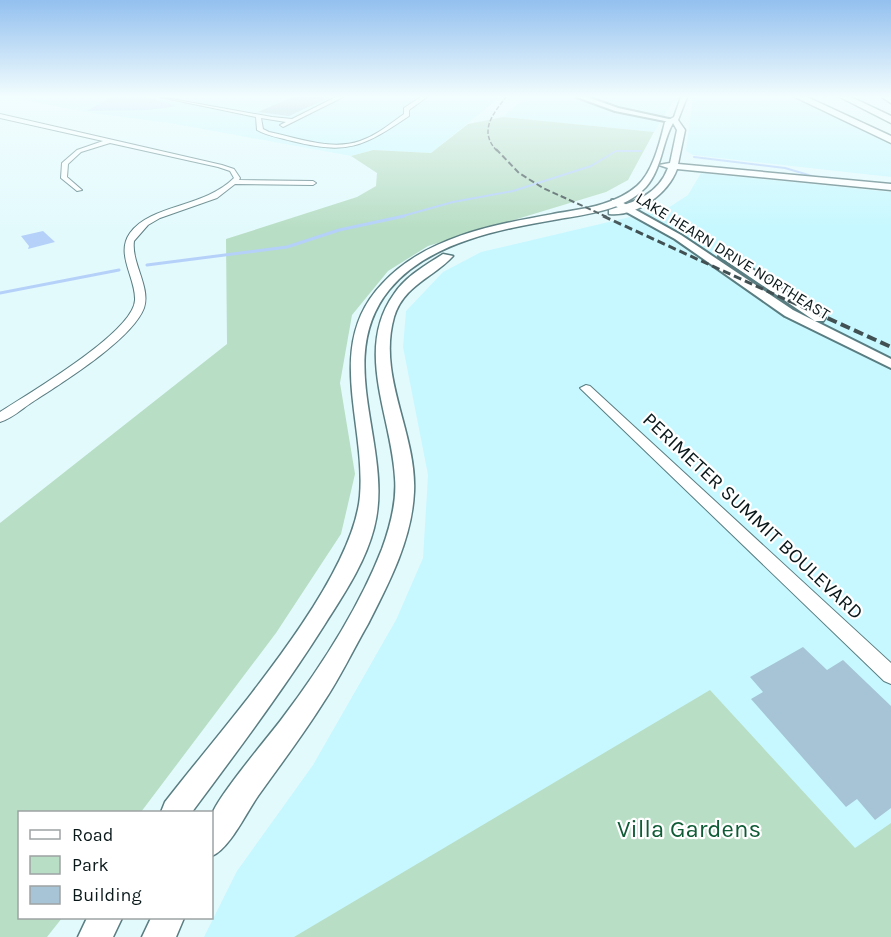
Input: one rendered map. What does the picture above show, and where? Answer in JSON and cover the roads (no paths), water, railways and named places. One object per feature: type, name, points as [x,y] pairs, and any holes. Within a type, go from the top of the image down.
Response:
[{"type":"main road","name":"LAKE HEARN DRIVE NORTHEAST","points":[[654,163],[662,141]]},
{"type":"main road","name":"LAKE HEARN DRIVE NORTHEAST","points":[[674,162],[679,141]]},
{"type":"main road","points":[[213,840],[316,692],[376,588],[397,542],[405,497],[403,462],[384,370],[381,343],[382,328],[392,306],[410,284],[428,268],[471,245],[626,205],[664,189],[674,162]]},
{"type":"main road","points":[[177,811],[291,660],[351,564],[365,524],[371,484],[355,364],[357,342],[363,320],[375,299],[409,266],[449,244],[509,225],[626,205],[644,184],[654,163],[674,162],[702,168],[891,185]]},
{"type":"main road","points":[[94,937],[105,919]]},
{"type":"main road","points":[[158,937],[167,919]]},
{"type":"street","points":[[0,418],[105,345],[139,309],[140,291],[128,246],[132,235],[155,217],[219,193],[234,182],[237,174],[220,166],[111,141],[80,152],[65,164],[64,178],[79,189]]},
{"type":"street","points":[[308,141],[323,144],[357,144],[363,141]]},
{"type":"street","points":[[234,182],[314,183]]},
{"type":"street","name":"LAKE HEARN DRIVE NORTHEAST","points":[[626,205],[711,246],[822,320],[891,352]]},
{"type":"street","name":"LAKE HEARN DRIVE NORTHEAST","points":[[626,205],[678,237],[789,313],[891,364]]},
{"type":"street","name":"PERIMETER SUMMIT BOULEVARD","points":[[586,388],[891,675]]},
{"type":"waterway","points":[[399,217],[453,202],[513,191],[591,166],[616,151],[641,151]]},
{"type":"waterway","points":[[694,157],[785,168],[822,179]]},
{"type":"waterway","points":[[147,265],[287,247],[339,230],[404,216]]},
{"type":"waterway","points":[[0,293],[119,270]]},
{"type":"railway","points":[[490,141],[497,151]]},
{"type":"railway","points":[[496,149],[519,173],[543,188],[607,217]]},
{"type":"railway","points":[[603,216],[791,302]]},
{"type":"railway","points":[[788,300],[891,347]]},
{"type":"park label","name":"Villa Gardens","points":[[689,829]]}]
